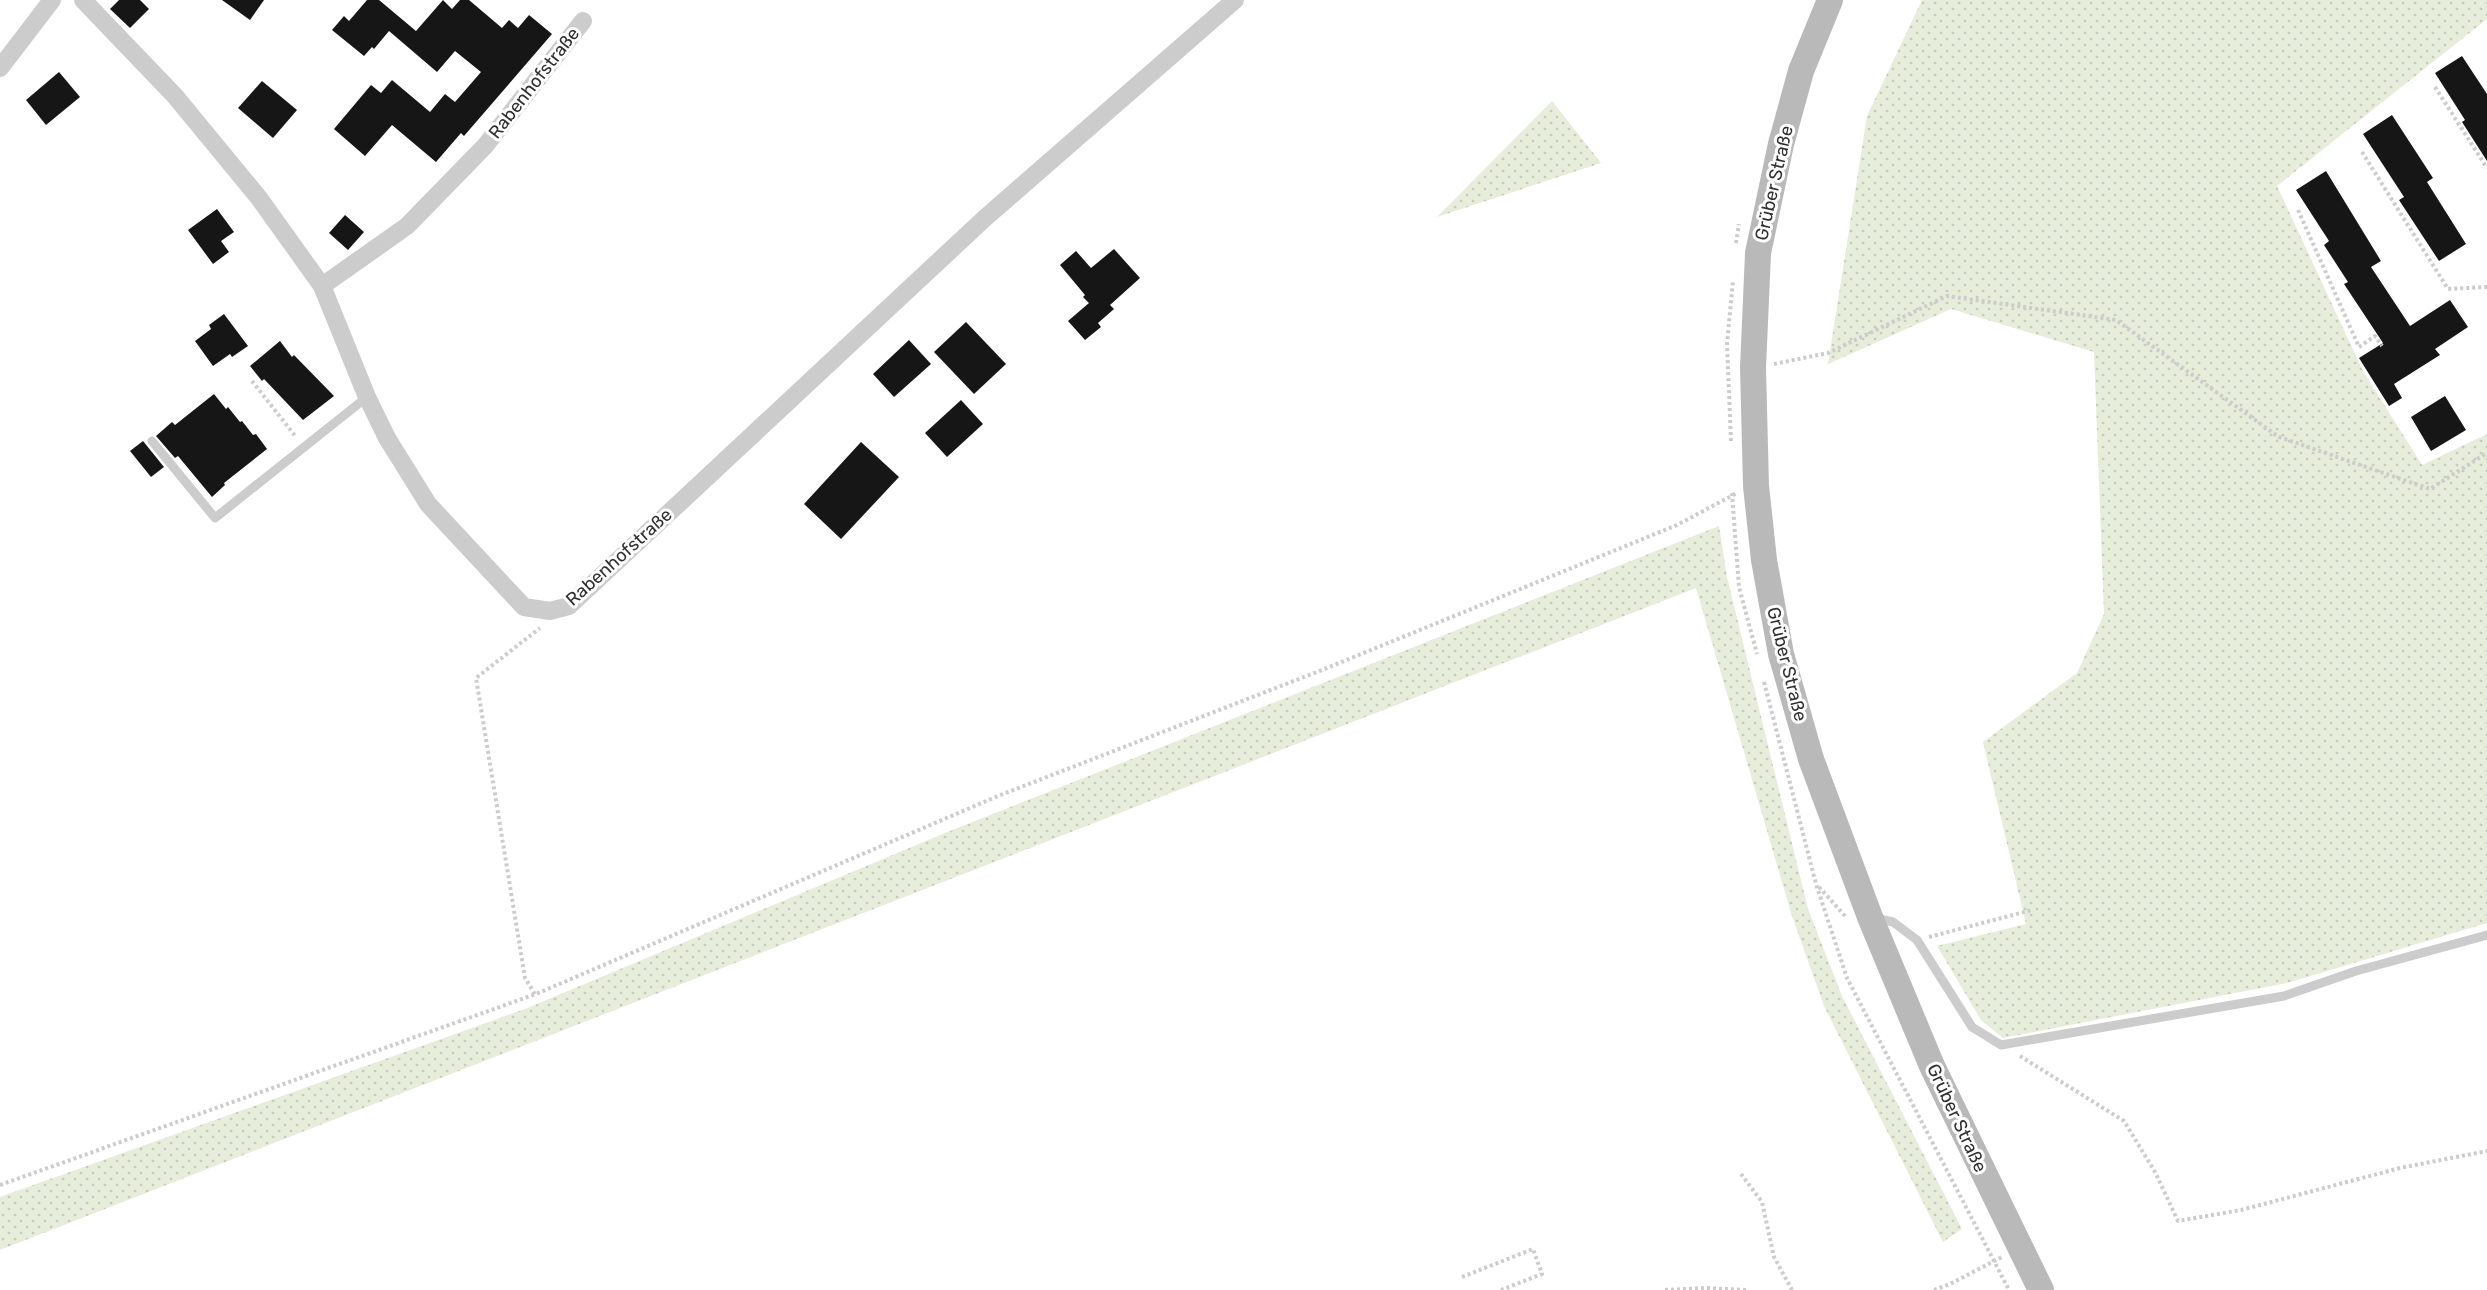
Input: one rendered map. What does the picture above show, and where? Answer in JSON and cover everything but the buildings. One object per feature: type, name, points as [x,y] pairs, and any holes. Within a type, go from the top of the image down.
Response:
[{"type":"street","points":[[0,68],[52,0]]},
{"type":"street","name":"Rabenhofstraße","points":[[83,0],[176,96],[260,198],[322,286],[367,397],[387,438],[428,504],[524,607],[550,612],[569,606],[985,218],[1236,0]]},
{"type":"street","name":"Grüber Straße","points":[[1830,0],[1801,71],[1781,144],[1758,253],[1753,368],[1756,486],[1764,560],[1781,654],[1811,759],[1870,917],[1932,1065],[2041,1290]]},
{"type":"street","name":"Rabenhofstraße","points":[[322,286],[407,226],[485,146],[582,21]]},
{"type":"lane","points":[[152,441],[215,518],[367,397]]},
{"type":"lane","points":[[1870,917],[1893,922],[1917,940],[1972,1027],[2001,1045],[2284,996],[2356,971],[2487,935]]},
{"type":"path","points":[[2435,87],[2487,168]]},
{"type":"path","points":[[2362,152],[2448,289],[2487,287]]},
{"type":"path","points":[[2298,210],[2359,347],[2375,336],[2382,346]]},
{"type":"path","points":[[1753,368],[1828,353],[1947,296],[2115,320],[2279,437],[2430,489],[2487,453]]},
{"type":"path","points":[[252,381],[304,447]]},
{"type":"path","points":[[0,1185],[536,994],[998,796],[1322,670],[1666,530],[1732,494]]},
{"type":"path","points":[[536,994],[525,978],[476,678],[541,627]]},
{"type":"path","points":[[1816,884],[1847,978],[2009,1290]]},
{"type":"path","points":[[1917,940],[2032,910]]},
{"type":"path","points":[[2001,1045],[2124,1121],[2156,1172],[2178,1221],[2241,1210],[2400,1168],[2487,1151]]},
{"type":"path","points":[[1741,1174],[1762,1202],[1774,1257],[1792,1290]]},
{"type":"path","points":[[1934,1290],[2019,1248]]},
{"type":"path","points":[[1462,1277],[1533,1249],[1542,1274],[1501,1290]]},
{"type":"path","points":[[1665,1290],[1705,1288],[1747,1290]]},
{"type":"green space","points":[[1922,0],[2487,0],[2487,19],[2277,186],[2363,371],[2422,465],[2487,434],[2487,923],[2287,983],[2003,1038],[1981,1020],[1937,946],[2026,924],[1983,742],[2077,673],[2104,614],[2094,352],[1951,309],[1828,364],[1867,116]]},
{"type":"green space","points":[[1552,101],[1601,163],[1437,217]]},
{"type":"green space","points":[[1719,526],[1727,577],[1808,909],[1842,996],[1962,1229],[1943,1242],[1824,1006],[1792,916],[1696,588],[0,1250],[0,1197],[525,1009],[945,833]]}]
